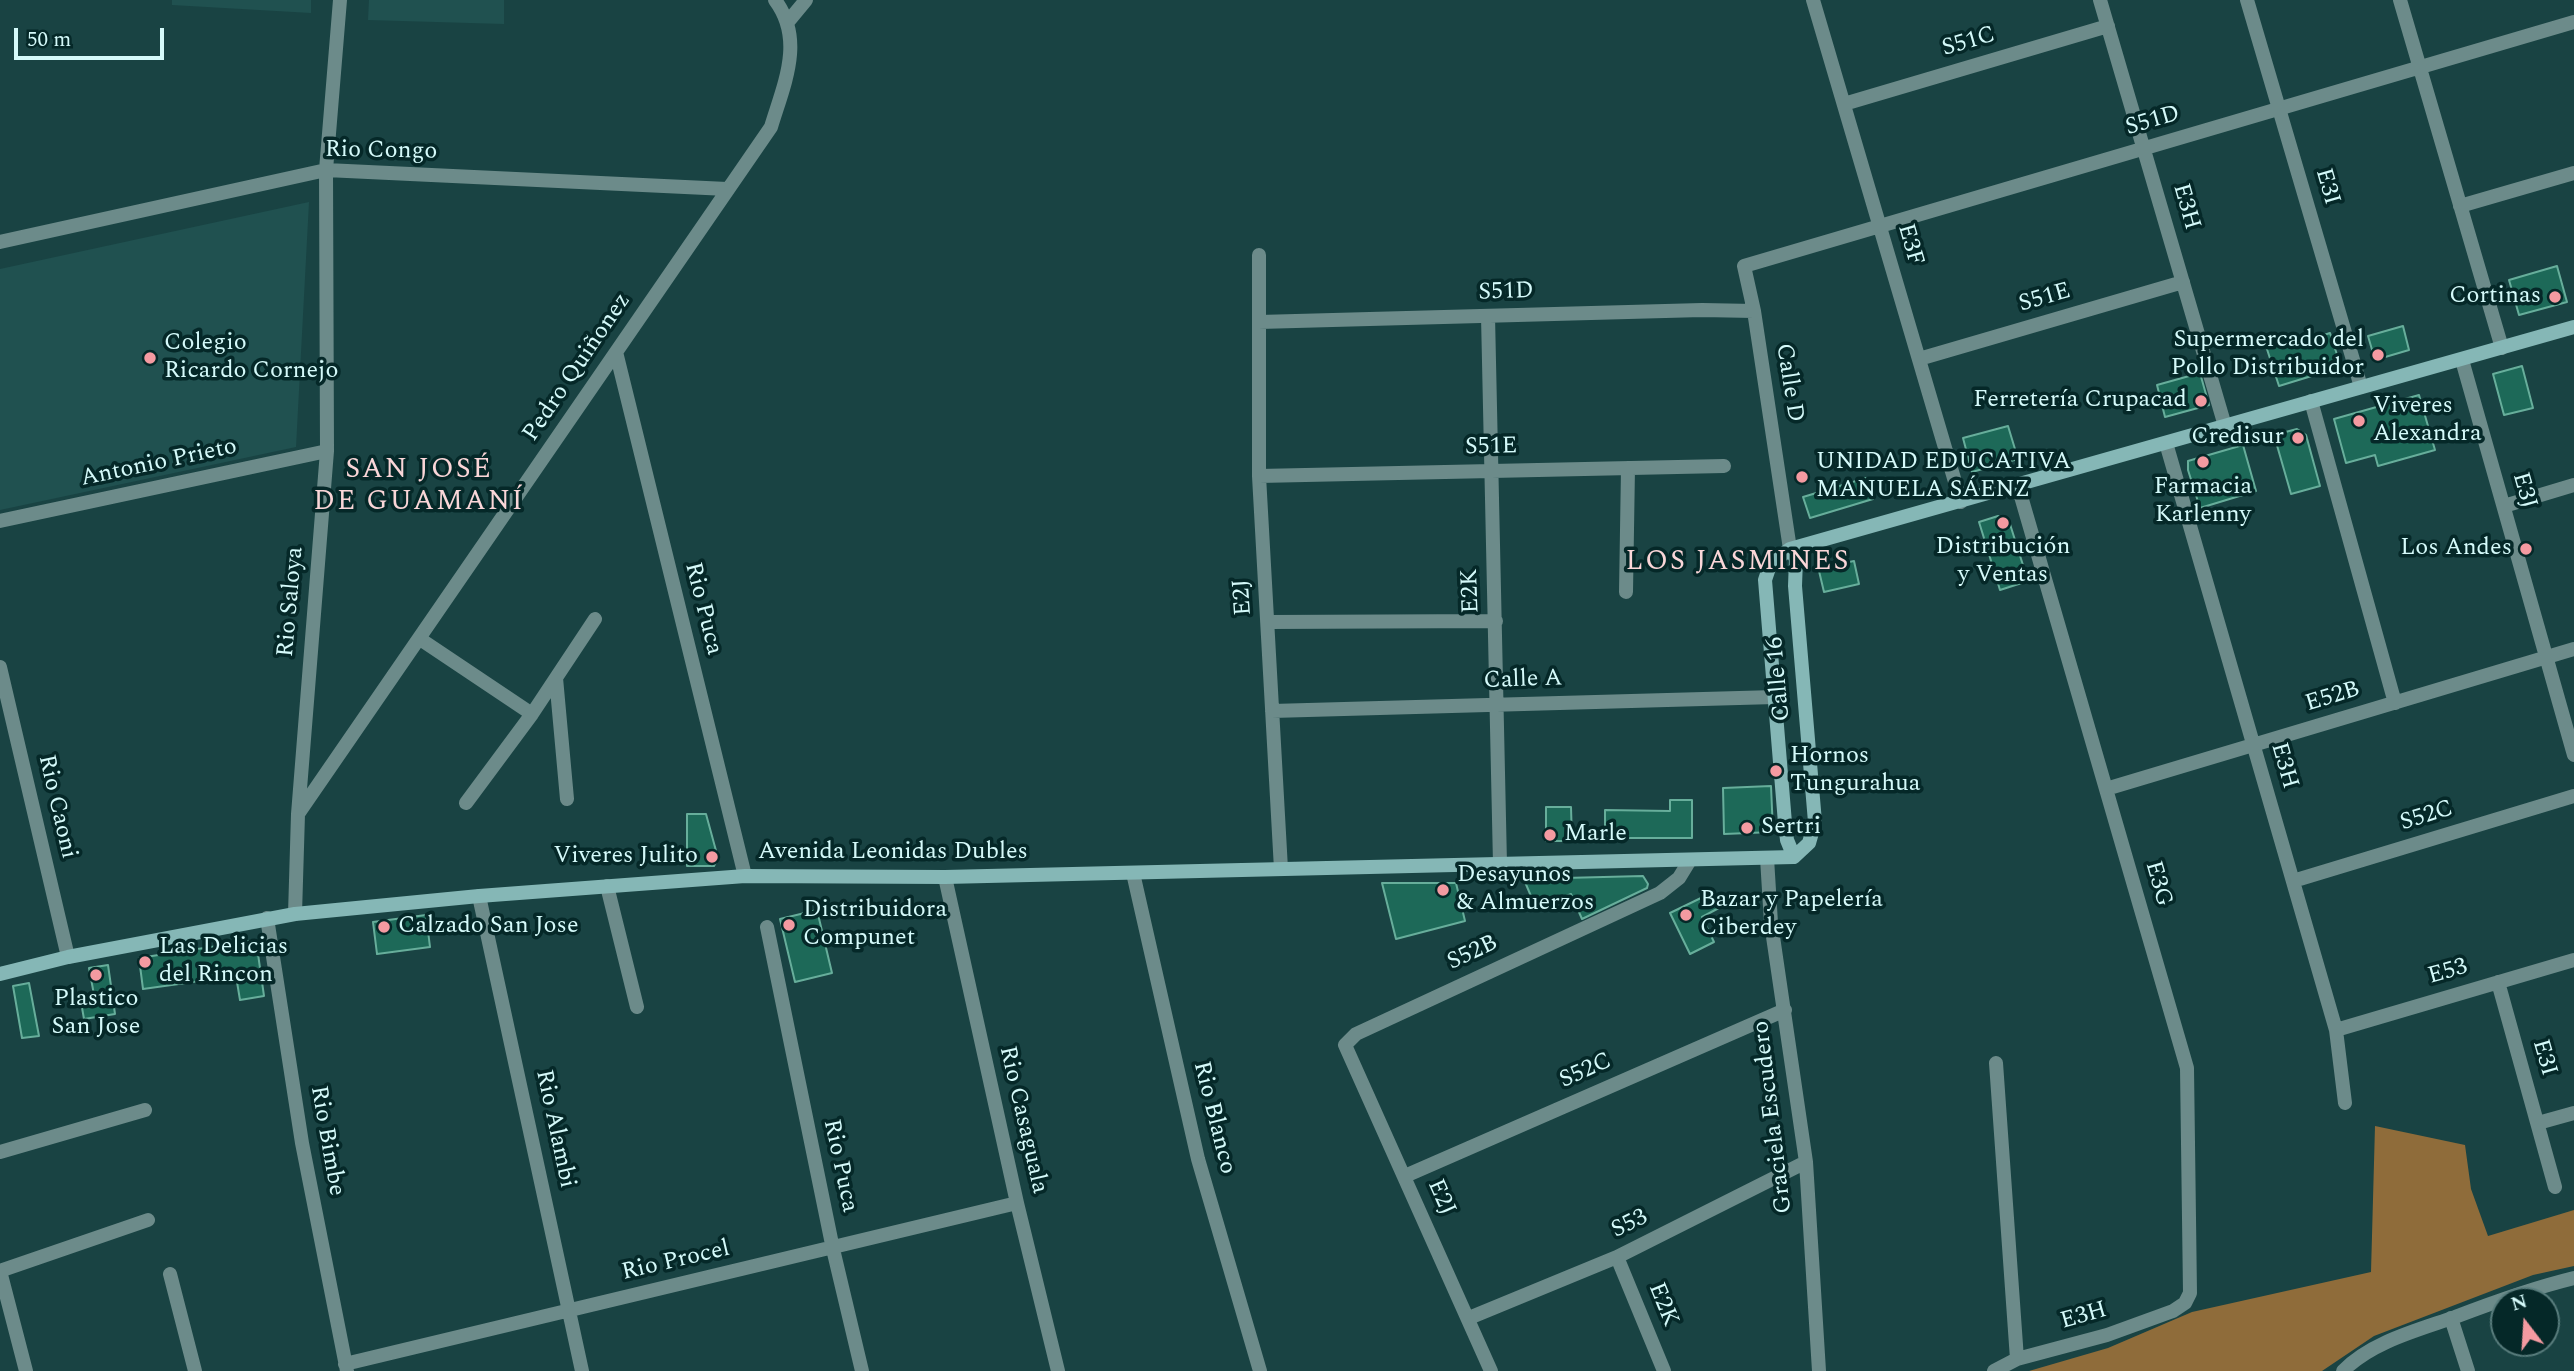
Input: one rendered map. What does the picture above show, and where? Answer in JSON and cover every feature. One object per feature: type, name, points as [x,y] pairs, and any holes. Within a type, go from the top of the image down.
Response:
[{"type":"main road","points":[[1790,549],[2574,327]]},
{"type":"main road","name":"Calle 16","points":[[1790,549],[1797,559],[1795,586],[1815,822],[1809,843],[1794,857],[1787,840],[1765,580],[1775,560],[1790,549]]},
{"type":"main road","name":"Avenida Leonidas Dubles","points":[[0,974],[68,957],[296,914],[479,896],[745,876],[945,877],[1794,857]]},
{"type":"street","name":"Rio Saloya","points":[[296,914],[298,814],[327,451],[326,170],[340,0]]},
{"type":"street","name":"Pedro Quiñonez","points":[[298,814],[772,127],[792,57],[787,23],[775,0]]},
{"type":"street","points":[[787,23],[806,0]]},
{"type":"street","name":"E3F","points":[[1813,0],[1961,502]]},
{"type":"street","name":"E3H","points":[[2100,0],[2225,426]]},
{"type":"street","name":"E3I","points":[[2247,0],[2361,387]]},
{"type":"street","points":[[2400,0],[2502,348]]},
{"type":"street","name":"S51D","points":[[1744,266],[2574,22]]},
{"type":"street","name":"S51C","points":[[1844,104],[2108,26]]},
{"type":"street","name":"Rio Congo","points":[[0,242],[326,170],[727,189]]},
{"type":"street","points":[[2460,206],[2574,173]]},
{"type":"street","name":"E2J","points":[[1259,255],[1259,476],[1281,869]]},
{"type":"street","name":"Calle D","points":[[1744,266],[1754,311],[1790,549]]},
{"type":"street","name":"S51E","points":[[1919,359],[2183,282]]},
{"type":"street","name":"S51D","points":[[1259,323],[1754,311]]},
{"type":"street","name":"E2K","points":[[1488,316],[1500,864]]},
{"type":"street","name":"Rio Puca","points":[[616,352],[745,876]]},
{"type":"street","name":"E3J","points":[[2462,360],[2574,755]]},
{"type":"street","points":[[2311,401],[2395,703]]},
{"type":"street","name":"E3H","points":[[2166,443],[2336,1030],[2345,1103]]},
{"type":"street","name":"Antonio Prieto","points":[[0,521],[327,451]]},
{"type":"street","name":"S51E","points":[[1259,476],[1724,466]]},
{"type":"street","points":[[1626,592],[1628,468]]},
{"type":"street","points":[[2504,506],[2574,485]]},
{"type":"street","name":"E3G","points":[[2018,486],[2187,1068],[2190,1293],[2185,1303]]},
{"type":"street","points":[[466,803],[532,714],[595,619]]},
{"type":"street","points":[[1269,622],[1496,621]]},
{"type":"street","points":[[420,639],[532,714]]},
{"type":"street","name":"E52B","points":[[2105,789],[2574,649]]},
{"type":"street","name":"Rio Caoni","points":[[0,667],[68,957]]},
{"type":"street","points":[[556,678],[567,799]]},
{"type":"street","name":"Calle A","points":[[1272,711],[1776,697]]},
{"type":"street","name":"S52C","points":[[2293,881],[2574,796]]},
{"type":"street","name":"Graciela Escudero","points":[[1767,858],[1771,923],[1806,1162],[1819,1371]]},
{"type":"street","name":"S52B","points":[[1345,1045],[1356,1034],[1660,893],[1679,878],[1690,860]]},
{"type":"street","name":"Rio Blanco","points":[[1133,873],[1198,1158],[1260,1371]]},
{"type":"street","name":"Rio Casaguala","points":[[945,877],[1017,1203],[1058,1371]]},
{"type":"street","points":[[607,887],[637,1007]]},
{"type":"street","name":"Rio Alambi","points":[[479,896],[582,1371]]},
{"type":"street","name":"Rio Bimbe","points":[[267,918],[302,1143],[346,1367]]},
{"type":"street","name":"Rio Puca","points":[[767,927],[833,1249],[862,1371]]},
{"type":"street","name":"E53","points":[[2336,1030],[2574,960]]},
{"type":"street","name":"E3I","points":[[2498,982],[2555,1187]]},
{"type":"street","name":"S52C","points":[[1405,1176],[1785,1010]]},
{"type":"street","name":"E2J","points":[[1345,1045],[1491,1371]]},
{"type":"street","points":[[1996,1063],[2017,1360]]},
{"type":"street","points":[[0,1152],[145,1110]]},
{"type":"street","points":[[2538,1123],[2574,1113]]},
{"type":"street","name":"S53","points":[[1469,1318],[1617,1257],[1806,1162]]},
{"type":"street","name":"Rio Procel","points":[[346,1367],[1017,1203]]},
{"type":"street","points":[[26,1371],[0,1271],[148,1220]]},
{"type":"street","name":"E2K","points":[[1617,1257],[1664,1371]]},
{"type":"street","points":[[170,1274],[195,1371]]},
{"type":"street","points":[[2343,1371],[2377,1348],[2413,1331],[2536,1287],[2574,1278]]},
{"type":"street","name":"E3H","points":[[1994,1371],[2017,1360],[2107,1335],[2173,1311],[2185,1303]]},
{"type":"street","points":[[2451,1318],[2468,1371]]},
{"type":"shaded area","points":[[172,0],[311,0],[311,13],[172,5]]},
{"type":"shaded area","points":[[369,0],[504,0],[504,24],[368,20]]},
{"type":"shaded area","name":"Colegio Ricardo Cornejo","points":[[309,202],[296,447],[0,510],[0,269]]},
{"type":"shaded area","points":[[2375,1126],[2465,1145],[2471,1189],[2488,1236],[2574,1210],[2574,1266],[2533,1275],[2502,1287],[2490,1287],[2490,1291],[2374,1336],[2322,1371],[2029,1371],[2108,1348],[2192,1312],[2371,1272]]},
{"type":"building","points":[[2557,266],[2567,302],[2519,315],[2509,280]]},
{"type":"building","points":[[2403,326],[2409,350],[2375,360],[2368,336]]},
{"type":"building","points":[[2330,333],[2341,367],[2279,386],[2264,340],[2279,335],[2282,344],[2301,339],[2302,342]]},
{"type":"building","points":[[2522,366],[2533,408],[2504,415],[2493,374]]},
{"type":"building","points":[[2200,373],[2209,405],[2165,417],[2157,385]]},
{"type":"building","points":[[2419,395],[2435,450],[2378,466],[2375,455],[2346,463],[2334,419]]},
{"type":"building","points":[[2008,426],[2018,459],[1972,472],[1963,438]]},
{"type":"building","points":[[2297,429],[2306,435],[2320,486],[2291,494],[2274,435]]},
{"type":"building","points":[[2243,445],[2256,491],[2200,508],[2188,470],[2188,461]]},
{"type":"building","points":[[1866,478],[1873,499],[1810,518],[1803,497]]},
{"type":"building","points":[[1998,516],[2009,521],[2028,581],[2000,590],[1979,522]]},
{"type":"building","points":[[1854,561],[1859,584],[1824,592],[1819,571],[1825,567]]},
{"type":"building","points":[[1771,786],[1773,832],[1724,834],[1723,788]]},
{"type":"building","points":[[1670,800],[1692,800],[1692,838],[1605,838],[1605,810],[1670,811]]},
{"type":"building","points":[[1546,807],[1571,807],[1572,841],[1546,841]]},
{"type":"building","points":[[687,814],[706,814],[718,858],[714,866],[687,866]]},
{"type":"building","points":[[1643,876],[1648,884],[1647,888],[1582,919],[1571,894],[1536,908],[1525,882],[1565,881],[1564,878]]},
{"type":"building","points":[[1382,883],[1456,883],[1465,921],[1396,939]]},
{"type":"building","points":[[1703,897],[1732,901],[1702,917],[1714,942],[1690,954],[1670,913]]},
{"type":"building","points":[[817,910],[832,973],[795,982],[780,919]]},
{"type":"building","points":[[426,915],[430,947],[377,954],[373,922]]},
{"type":"building","points":[[256,940],[264,996],[240,1000],[236,976],[143,989],[139,958]]},
{"type":"building","points":[[108,965],[115,1014],[84,1019],[81,1002],[95,1000],[89,968]]},
{"type":"building","points":[[29,983],[39,1036],[22,1038],[13,986]]},
{"type":"place","name":"Cortinas","points":[[2555,297]]},
{"type":"place","name":"Supermercado del Pollo Distribuidor","points":[[2378,355]]},
{"type":"place","name":"Colegio Ricardo Cornejo","points":[[150,358]]},
{"type":"place","name":"Ferretería Crupacad","points":[[2201,401]]},
{"type":"place","name":"Viveres Alexandra","points":[[2359,421]]},
{"type":"place","name":"Credisur","points":[[2298,438]]},
{"type":"place","name":"Farmacia Karlenny","points":[[2203,462]]},
{"type":"place","name":"UNIDAD EDUCATIVA MANUELA SÁENZ","points":[[1802,477]]},
{"type":"place","name":"Distribución y Ventas","points":[[2003,523]]},
{"type":"place","name":"Los Andes","points":[[2526,549]]},
{"type":"place","name":"Hornos Tungurahua","points":[[1776,771]]},
{"type":"place","name":"Sertri","points":[[1747,828]]},
{"type":"place","name":"Marle","points":[[1550,835]]},
{"type":"place","name":"Viveres Julito","points":[[712,857]]},
{"type":"place","name":"Desayunos & Almuerzos","points":[[1443,890]]},
{"type":"place","name":"Bazar y Papelería Ciberdey","points":[[1686,915]]},
{"type":"place","name":"Distribuidora Compunet","points":[[789,925]]},
{"type":"place","name":"Calzado San Jose","points":[[384,927]]},
{"type":"place","name":"Las Delicias del Rincon","points":[[145,962]]},
{"type":"place","name":"Plastico San Jose","points":[[96,975]]},
{"type":"district","name":"SAN JOSÉ DE GUAMANÍ","points":[[419,488]]},
{"type":"district","name":"LOS JASMINES","points":[[1738,564]]}]
